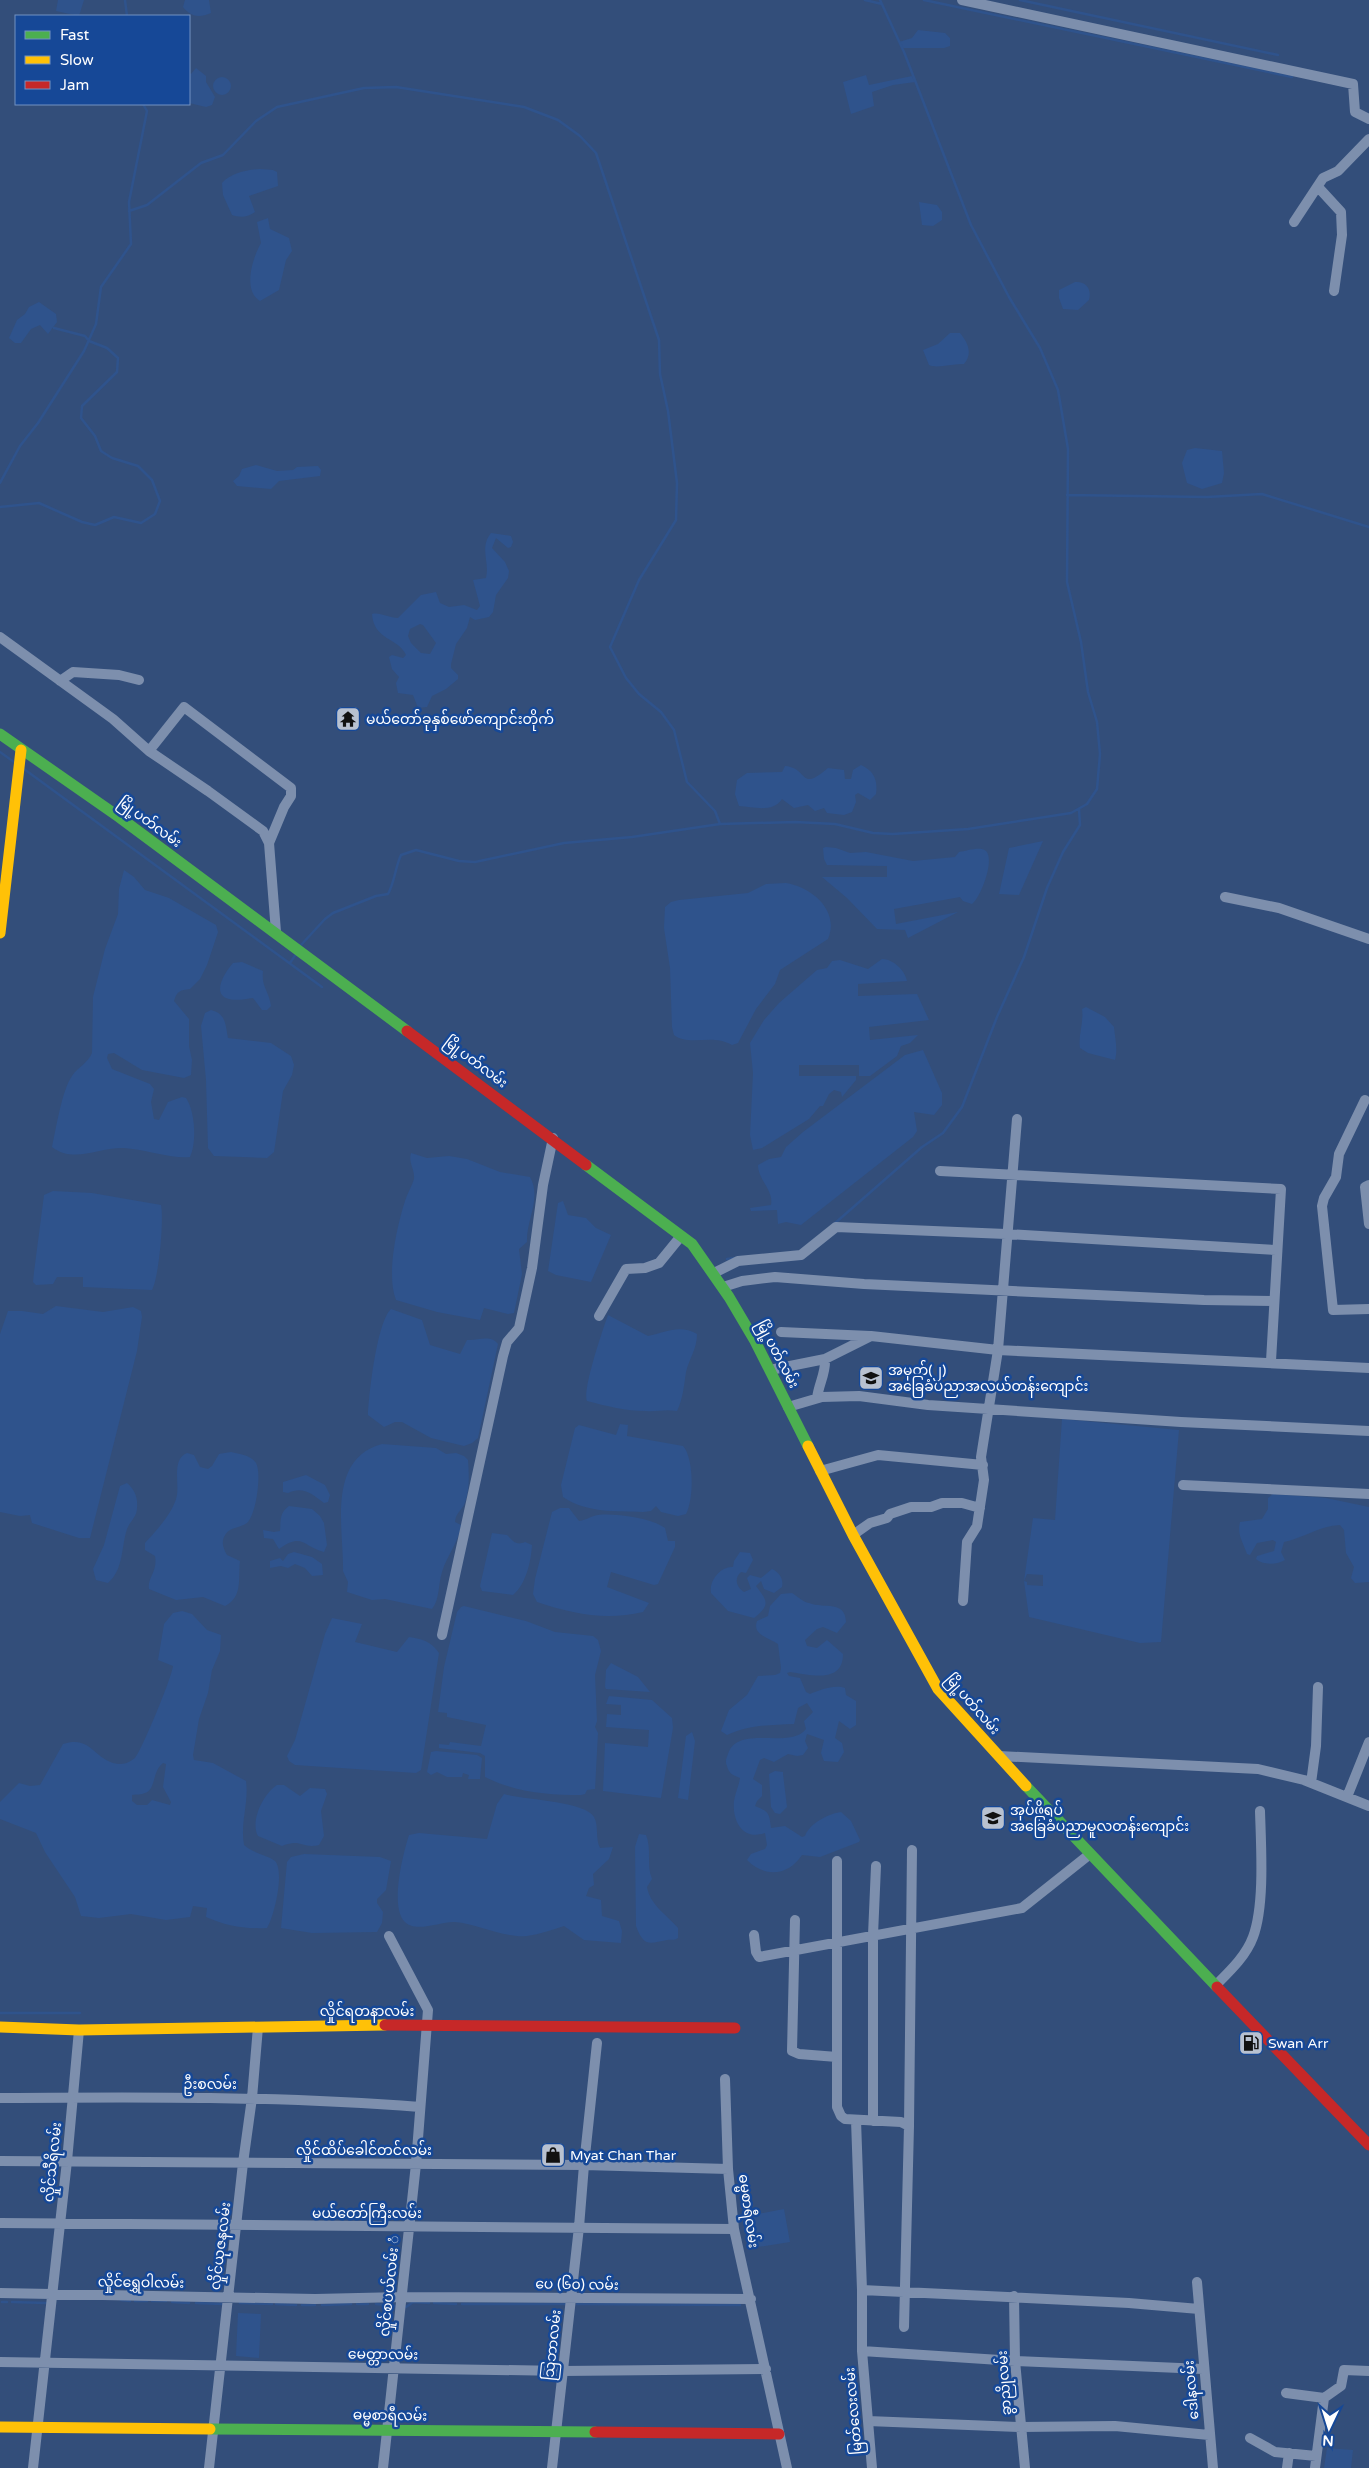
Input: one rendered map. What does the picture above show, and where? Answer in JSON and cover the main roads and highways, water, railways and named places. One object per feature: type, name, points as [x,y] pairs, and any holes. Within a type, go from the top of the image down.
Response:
[{"type":"main road","name":"မြို့ပတ်လမ်း","points":[[0,734],[119,817],[276,932],[692,1244],[723,1287],[770,1370],[853,1534],[911,1643],[938,1689],[1090,1854],[1369,2145]]},
{"type":"main road","points":[[0,934],[21,750]]},
{"type":"main road","name":"လှိုင်ရတနာလမ်း","points":[[0,2026],[79,2030],[428,2026],[735,2028]]},
{"type":"main road","name":"ဓမ္မစာရီလမ်း","points":[[0,2427],[779,2434]]},
{"type":"water","points":[[58,0],[84,0],[79,15],[56,11]]},
{"type":"water","points":[[185,0],[209,0],[211,13],[203,16],[192,15],[183,7]]},
{"type":"water","points":[[918,30],[945,33],[950,38],[950,46],[944,48],[902,48],[899,42],[912,38]]},
{"type":"water","points":[[196,68],[206,76],[206,82],[215,97],[212,105],[206,107],[190,103],[191,74]]},
{"type":"water","points":[[866,75],[869,85],[912,76],[915,82],[893,85],[872,92],[874,106],[851,114],[843,82]]},
{"type":"water","points":[[222,77],[228,80],[231,86],[228,92],[222,95],[216,92],[213,86],[216,80]]},
{"type":"water","points":[[260,169],[277,172],[278,186],[249,196],[255,212],[252,214],[241,217],[232,215],[223,195],[222,183],[239,173]]},
{"type":"water","points":[[919,202],[937,205],[942,212],[942,220],[933,226],[922,225]]},
{"type":"water","points":[[268,218],[270,229],[289,238],[292,251],[286,260],[279,290],[260,301],[251,289],[250,282],[252,265],[261,243],[257,222]]},
{"type":"water","points":[[1075,282],[1087,286],[1090,292],[1089,300],[1078,310],[1063,309],[1059,298],[1059,290]]},
{"type":"water","points":[[39,302],[56,314],[57,322],[48,334],[40,325],[31,329],[21,343],[15,343],[9,338],[17,320],[25,314],[29,307]]},
{"type":"water","points":[[950,333],[960,333],[968,348],[967,360],[964,364],[929,365],[923,350],[938,344]]},
{"type":"water","points":[[1195,448],[1222,451],[1224,473],[1222,483],[1202,489],[1187,483],[1182,463],[1187,450]]},
{"type":"water","points":[[256,465],[277,471],[293,470],[297,467],[318,466],[321,470],[320,476],[279,481],[271,489],[237,486],[233,481],[239,476],[242,469]]},
{"type":"water","points":[[491,533],[511,536],[513,542],[511,547],[508,548],[496,538],[492,548],[505,562],[509,571],[508,578],[496,595],[493,612],[489,617],[475,620],[470,617],[467,628],[456,644],[451,668],[458,675],[458,679],[446,689],[432,696],[427,707],[418,708],[413,695],[398,693],[396,683],[399,677],[392,669],[389,657],[392,655],[403,658],[406,655],[398,645],[377,629],[372,614],[398,618],[421,595],[436,592],[440,603],[449,607],[464,605],[477,610],[480,606],[473,580],[486,578],[485,550]],"holes":[[[420,624],[423,625],[436,643],[430,654],[421,653],[411,643],[408,636],[410,629]]]},
{"type":"water","points":[[861,765],[874,776],[876,780],[876,794],[870,800],[858,793],[855,795],[856,802],[852,812],[844,815],[827,813],[824,808],[815,811],[808,805],[794,808],[782,799],[774,806],[768,808],[739,806],[735,794],[737,780],[747,773],[782,772],[785,766],[793,768],[808,779],[812,779],[828,768],[844,770],[845,779],[851,779],[853,770]]},
{"type":"water","points":[[1043,841],[1019,895],[999,894],[1009,848]]},
{"type":"water","points":[[826,847],[850,853],[866,852],[913,861],[955,857],[959,852],[980,849],[986,851],[989,862],[983,887],[972,904],[963,901],[960,897],[894,909],[896,924],[958,912],[908,938],[905,930],[877,929],[847,898],[822,877],[887,877],[887,866],[827,865],[824,859],[823,848]]},
{"type":"water","points":[[124,870],[134,877],[145,890],[169,898],[216,925],[218,932],[207,965],[200,979],[190,989],[179,992],[174,1001],[189,1019],[189,1046],[192,1060],[191,1075],[184,1078],[142,1070],[114,1053],[108,1054],[107,1058],[112,1069],[150,1084],[154,1089],[151,1102],[154,1119],[159,1120],[168,1102],[182,1097],[186,1098],[194,1127],[194,1143],[190,1157],[175,1157],[124,1148],[78,1155],[60,1152],[52,1147],[68,1082],[92,1053],[93,997],[105,949],[118,914],[119,889]]},
{"type":"water","points":[[786,883],[805,889],[814,895],[827,910],[831,929],[828,939],[780,970],[775,984],[756,1009],[738,1043],[732,1045],[717,1040],[687,1040],[674,1035],[672,1027],[670,968],[664,928],[665,907],[671,902],[679,900],[748,893],[766,884]]},
{"type":"water","points":[[882,959],[886,959],[898,966],[904,973],[907,981],[858,984],[858,996],[917,994],[929,1020],[869,1027],[870,1040],[918,1035],[910,1043],[901,1046],[897,1056],[870,1076],[859,1076],[859,1065],[799,1065],[799,1076],[856,1076],[856,1080],[842,1097],[841,1092],[834,1090],[829,1094],[823,1106],[820,1106],[809,1119],[762,1148],[753,1150],[750,1135],[753,1073],[750,1043],[764,1020],[779,1003],[817,970],[827,968],[832,961],[840,960],[868,969]]},
{"type":"water","points":[[242,962],[263,971],[263,981],[271,1006],[267,1010],[262,1010],[253,998],[232,1000],[223,996],[220,988],[227,971],[233,963]]},
{"type":"water","points":[[1086,1007],[1105,1017],[1114,1027],[1115,1060],[1088,1053],[1080,1048],[1082,1009]]},
{"type":"water","points":[[211,1010],[222,1017],[228,1038],[271,1043],[291,1056],[294,1065],[292,1075],[283,1091],[274,1152],[267,1158],[214,1156],[208,1148],[206,1080],[201,1026],[205,1013]]},
{"type":"water","points":[[923,1050],[942,1093],[942,1105],[934,1115],[914,1112],[917,1131],[913,1137],[801,1225],[786,1222],[778,1224],[777,1210],[751,1211],[750,1208],[771,1205],[770,1195],[760,1175],[758,1165],[769,1159],[781,1157],[786,1147],[803,1132],[905,1055]]},
{"type":"water","points":[[411,1153],[427,1158],[449,1156],[467,1159],[500,1172],[530,1177],[533,1185],[534,1201],[527,1242],[519,1249],[522,1274],[514,1313],[508,1314],[484,1308],[480,1320],[437,1312],[396,1300],[393,1290],[392,1264],[399,1224],[406,1198],[414,1179],[410,1160]]},
{"type":"water","points":[[53,1191],[92,1193],[161,1205],[160,1248],[157,1273],[152,1290],[83,1287],[83,1277],[57,1277],[53,1284],[36,1285],[33,1282],[44,1195]]},
{"type":"water","points":[[563,1201],[568,1215],[586,1218],[596,1228],[611,1235],[591,1282],[556,1275],[548,1271],[558,1203]]},
{"type":"water","points":[[56,1306],[103,1312],[133,1307],[141,1311],[142,1317],[137,1351],[90,1538],[79,1538],[32,1523],[30,1515],[20,1516],[0,1512],[0,1334],[8,1311],[43,1314]]},
{"type":"water","points":[[391,1309],[422,1320],[430,1345],[460,1354],[467,1340],[491,1339],[498,1344],[478,1438],[472,1443],[464,1446],[431,1438],[402,1422],[395,1422],[384,1427],[368,1415],[378,1342],[386,1316]]},
{"type":"water","points":[[608,1315],[648,1336],[679,1329],[697,1334],[696,1344],[687,1367],[682,1397],[677,1411],[631,1410],[587,1401],[587,1385]]},
{"type":"water","points":[[1062,1419],[1179,1430],[1161,1642],[1140,1643],[1029,1617],[1024,1581],[1033,1518],[1055,1520]]},
{"type":"water","points":[[620,1424],[628,1425],[627,1436],[683,1446],[687,1452],[692,1479],[689,1507],[686,1514],[678,1516],[661,1512],[656,1506],[651,1511],[643,1512],[592,1509],[563,1497],[561,1485],[575,1428],[579,1425],[616,1435]]},
{"type":"water","points":[[382,1444],[436,1448],[446,1454],[456,1453],[464,1456],[468,1460],[467,1494],[464,1505],[457,1515],[455,1522],[461,1525],[460,1531],[444,1566],[435,1605],[432,1609],[385,1599],[372,1600],[347,1592],[348,1582],[343,1571],[341,1517],[345,1480],[352,1464],[364,1452]]},
{"type":"water","points":[[231,1452],[251,1458],[258,1468],[258,1484],[250,1519],[244,1525],[228,1531],[223,1539],[223,1546],[227,1555],[240,1561],[235,1598],[225,1606],[203,1597],[176,1600],[149,1589],[156,1561],[155,1556],[145,1550],[145,1543],[164,1521],[175,1501],[179,1460],[187,1453],[194,1455],[200,1467],[208,1469],[219,1454]]},
{"type":"water","points":[[306,1475],[325,1485],[330,1495],[328,1502],[324,1503],[303,1491],[283,1492],[283,1482]]},
{"type":"water","points":[[127,1483],[134,1491],[137,1511],[127,1529],[117,1571],[108,1583],[96,1580],[93,1569],[104,1545],[120,1486]]},
{"type":"water","points":[[1273,1494],[1326,1498],[1369,1507],[1369,1582],[1355,1583],[1351,1578],[1354,1567],[1346,1553],[1344,1530],[1340,1525],[1284,1542],[1281,1552],[1285,1560],[1282,1562],[1266,1563],[1256,1559],[1257,1556],[1274,1551],[1276,1542],[1273,1540],[1257,1543],[1250,1555],[1247,1554],[1240,1535],[1240,1522],[1262,1519],[1268,1509],[1268,1498]]},
{"type":"water","points":[[289,1506],[312,1509],[320,1516],[324,1523],[327,1545],[324,1552],[298,1541],[287,1544],[279,1549],[273,1539],[264,1538],[263,1530],[280,1531],[282,1514]]},
{"type":"water","points":[[560,1508],[569,1508],[579,1521],[598,1515],[614,1515],[651,1521],[665,1528],[668,1541],[675,1541],[675,1547],[658,1584],[654,1585],[611,1572],[607,1587],[649,1603],[643,1612],[616,1616],[590,1615],[537,1602],[533,1594],[535,1579],[552,1512]]},
{"type":"water","points":[[492,1533],[507,1535],[517,1543],[525,1542],[532,1545],[527,1572],[518,1590],[513,1595],[482,1591],[480,1586]]},
{"type":"water","points":[[294,1552],[312,1557],[322,1564],[323,1575],[312,1576],[305,1568],[295,1564],[288,1568],[281,1566],[270,1568],[270,1561],[280,1558],[283,1561],[288,1554]]},
{"type":"water","points":[[740,1552],[750,1553],[753,1560],[746,1573],[741,1572],[737,1577],[738,1585],[744,1592],[751,1589],[747,1578],[750,1575],[761,1578],[772,1569],[782,1579],[782,1587],[774,1593],[764,1589],[761,1581],[756,1586],[766,1602],[760,1613],[754,1618],[728,1611],[711,1593],[714,1579],[720,1571],[733,1567],[734,1561]]},
{"type":"water","points":[[792,1593],[802,1600],[815,1605],[838,1608],[845,1615],[846,1622],[837,1633],[823,1627],[817,1629],[805,1640],[807,1646],[817,1648],[827,1640],[843,1654],[842,1664],[838,1670],[832,1674],[816,1676],[787,1673],[789,1676],[800,1678],[806,1692],[810,1694],[832,1687],[845,1688],[846,1695],[856,1701],[856,1725],[850,1729],[839,1721],[835,1738],[842,1743],[844,1752],[838,1762],[824,1761],[821,1753],[824,1740],[807,1734],[805,1741],[808,1748],[803,1755],[788,1754],[774,1762],[764,1758],[760,1760],[753,1779],[762,1785],[762,1796],[755,1806],[768,1814],[771,1828],[785,1826],[802,1837],[820,1820],[841,1812],[851,1821],[860,1840],[820,1857],[802,1855],[783,1871],[769,1872],[761,1870],[747,1860],[751,1854],[765,1849],[767,1845],[765,1833],[757,1835],[745,1832],[737,1822],[734,1801],[740,1778],[730,1773],[726,1759],[734,1745],[742,1740],[753,1738],[788,1738],[798,1735],[806,1729],[804,1721],[813,1712],[807,1703],[798,1708],[794,1724],[751,1727],[727,1735],[721,1731],[729,1710],[747,1695],[758,1676],[780,1673],[778,1644],[762,1636],[756,1626],[757,1621],[768,1616],[770,1606],[781,1594]]},
{"type":"water","points":[[464,1606],[526,1621],[555,1632],[593,1636],[598,1640],[601,1651],[595,1675],[597,1721],[595,1727],[598,1733],[595,1789],[587,1790],[585,1794],[581,1795],[544,1793],[508,1786],[485,1777],[485,1756],[480,1753],[439,1748],[439,1744],[449,1745],[450,1742],[481,1746],[486,1725],[447,1717],[447,1713],[438,1712],[444,1667],[457,1612]]},
{"type":"water","points":[[182,1611],[192,1614],[207,1630],[221,1635],[220,1651],[212,1670],[208,1693],[199,1719],[193,1755],[194,1760],[213,1763],[246,1781],[244,1845],[272,1859],[278,1867],[279,1884],[273,1914],[267,1928],[251,1928],[221,1923],[206,1917],[207,1908],[193,1906],[190,1917],[166,1920],[131,1914],[99,1918],[81,1916],[75,1897],[45,1852],[36,1833],[0,1819],[0,1802],[19,1783],[30,1786],[40,1785],[63,1744],[81,1743],[105,1759],[121,1764],[135,1758],[150,1728],[173,1666],[158,1660],[164,1624],[173,1613]],"holes":[[[163,1763],[166,1764],[163,1787],[171,1802],[170,1805],[152,1800],[147,1805],[137,1805],[132,1801],[132,1795],[142,1794],[151,1788],[160,1766]]]},
{"type":"water","points":[[332,1618],[362,1624],[355,1642],[397,1652],[409,1637],[426,1641],[439,1653],[421,1770],[416,1773],[295,1765],[289,1761],[287,1756],[295,1740],[325,1634]]},
{"type":"water","points":[[611,1663],[638,1677],[650,1692],[606,1689],[606,1670]]},
{"type":"water","points":[[609,1696],[652,1700],[672,1718],[673,1728],[661,1798],[603,1791],[605,1743],[648,1747],[649,1730],[606,1727],[607,1714],[621,1715],[621,1705],[606,1704]]},
{"type":"water","points":[[692,1732],[695,1741],[688,1800],[678,1798],[686,1736]]},
{"type":"water","points":[[431,1752],[477,1755],[482,1758],[480,1779],[468,1779],[469,1775],[463,1773],[462,1777],[447,1777],[437,1772],[431,1775],[427,1772]]},
{"type":"water","points":[[775,1771],[783,1772],[787,1807],[780,1814],[775,1813],[771,1807],[769,1774]]},
{"type":"water","points":[[277,1785],[284,1785],[300,1796],[310,1788],[325,1789],[327,1794],[321,1811],[324,1836],[319,1845],[309,1846],[293,1843],[282,1846],[258,1836],[256,1823],[259,1808],[267,1795]]},
{"type":"water","points":[[504,1794],[567,1804],[588,1812],[594,1817],[600,1848],[613,1847],[609,1859],[593,1874],[594,1885],[589,1888],[586,1896],[601,1900],[602,1916],[619,1921],[622,1931],[621,1943],[584,1940],[564,1926],[537,1934],[518,1936],[455,1922],[421,1927],[409,1925],[404,1921],[400,1913],[398,1892],[401,1866],[409,1835],[419,1833],[487,1839],[497,1804]]},
{"type":"water","points":[[639,1834],[646,1835],[649,1846],[649,1868],[652,1879],[647,1887],[649,1893],[655,1904],[678,1928],[678,1938],[652,1943],[648,1942],[642,1938],[636,1926],[635,1847]]},
{"type":"water","points":[[304,1854],[380,1857],[391,1861],[386,1890],[377,1899],[377,1903],[383,1912],[382,1923],[377,1932],[312,1933],[281,1928],[287,1862],[291,1857]]},
{"type":"water","points":[[784,2209],[790,2242],[758,2247],[752,2215]]},
{"type":"water","points":[[238,2313],[261,2314],[259,2358],[236,2356]]},
{"type":"water","points":[[1327,2448],[1353,2450],[1351,2468],[1324,2468]]},
{"type":"waterway","points":[[125,0],[127,15]]},
{"type":"waterway","points":[[865,0],[882,4]]},
{"type":"waterway","points":[[301,945],[333,913],[376,896],[388,894],[401,855],[416,850],[459,861],[475,862],[564,843],[632,837],[720,824],[795,822],[835,824],[873,833],[893,834],[968,829],[1071,813],[1087,804],[1097,789],[1100,754],[1097,722],[1088,692],[1081,642],[1067,582],[1068,449],[1058,390],[1040,348],[1009,297],[971,225],[904,52],[880,0]]},
{"type":"waterway","points":[[924,0],[1292,77]]},
{"type":"waterway","points":[[1020,0],[1278,55]]},
{"type":"waterway","points":[[129,211],[147,205],[201,163],[223,155],[256,121],[277,107],[364,88],[396,87],[524,107],[558,120],[580,136],[596,153],[659,340],[660,374],[668,411],[677,483],[676,520],[639,580],[610,647],[626,678],[639,694],[661,712],[674,730],[687,782],[715,811],[720,824]]},
{"type":"waterway","points":[[0,483],[20,446],[38,423],[84,351],[96,324],[101,287],[131,244],[129,202],[147,111],[144,105]]},
{"type":"waterway","points":[[0,507],[39,503],[82,522],[95,525],[114,517],[141,523],[155,514],[160,501],[152,480],[138,466],[112,458],[101,451],[95,436],[81,418],[82,406],[117,372],[118,358],[107,348],[89,341],[85,336],[54,328]]},
{"type":"waterway","points":[[1067,495],[1207,497],[1262,494],[1369,527]]},
{"type":"waterway","points":[[0,752],[14,762]]},
{"type":"waterway","points":[[24,769],[322,987]]},
{"type":"waterway","points":[[834,1224],[922,1147],[943,1133],[962,1107],[997,1017],[1024,957],[1047,888],[1063,852],[1080,825],[1079,809]]},
{"type":"waterway","points":[[290,963],[296,954]]},
{"type":"waterway","points":[[727,1259],[735,1258]]},
{"type":"waterway","points":[[0,2013],[80,2013]]},
{"type":"waterway","points":[[121,2300],[130,2301]]},
{"type":"waterway","points":[[135,2301],[147,2301]]},
{"type":"waterway","points":[[152,2301],[166,2301]]},
{"type":"waterway","points":[[2,2302],[7,2302]]},
{"type":"waterway","points":[[12,2302],[46,2303]]},
{"type":"waterway","points":[[172,2302],[189,2303]]},
{"type":"waterway","points":[[406,2307],[413,2302],[429,2303]]},
{"type":"waterway","points":[[196,2303],[223,2304]]},
{"type":"waterway","points":[[240,2303],[272,2304]]},
{"type":"waterway","points":[[434,2303],[456,2304]]},
{"type":"waterway","points":[[276,2304],[296,2305]]},
{"type":"waterway","points":[[322,2305],[351,2304]]},
{"type":"waterway","points":[[357,2304],[368,2304]]},
{"type":"waterway","points":[[376,2304],[395,2306]]},
{"type":"waterway","points":[[462,2304],[567,2304]]},
{"type":"waterway","points":[[577,2304],[740,2305]]},
{"type":"waterway","points":[[302,2305],[315,2305]]},
{"type":"place","name":"မယ်တော်ခုနှစ်ဖော်ကျောင်းတိုက်","points":[[348,719]]},
{"type":"place","name":"အမှတ်(၂) အခြေခံပညာအလယ်တန်းကျောင်း","points":[[871,1378]]},
{"type":"place","name":"အုပ်ဖိုရပ် အခြေခံပညာမူလတန်းကျောင်း","points":[[993,1818]]},
{"type":"place","name":"Swan Arr","points":[[1251,2043]]},
{"type":"place","name":"Myat Chan Thar","points":[[553,2155]]}]
